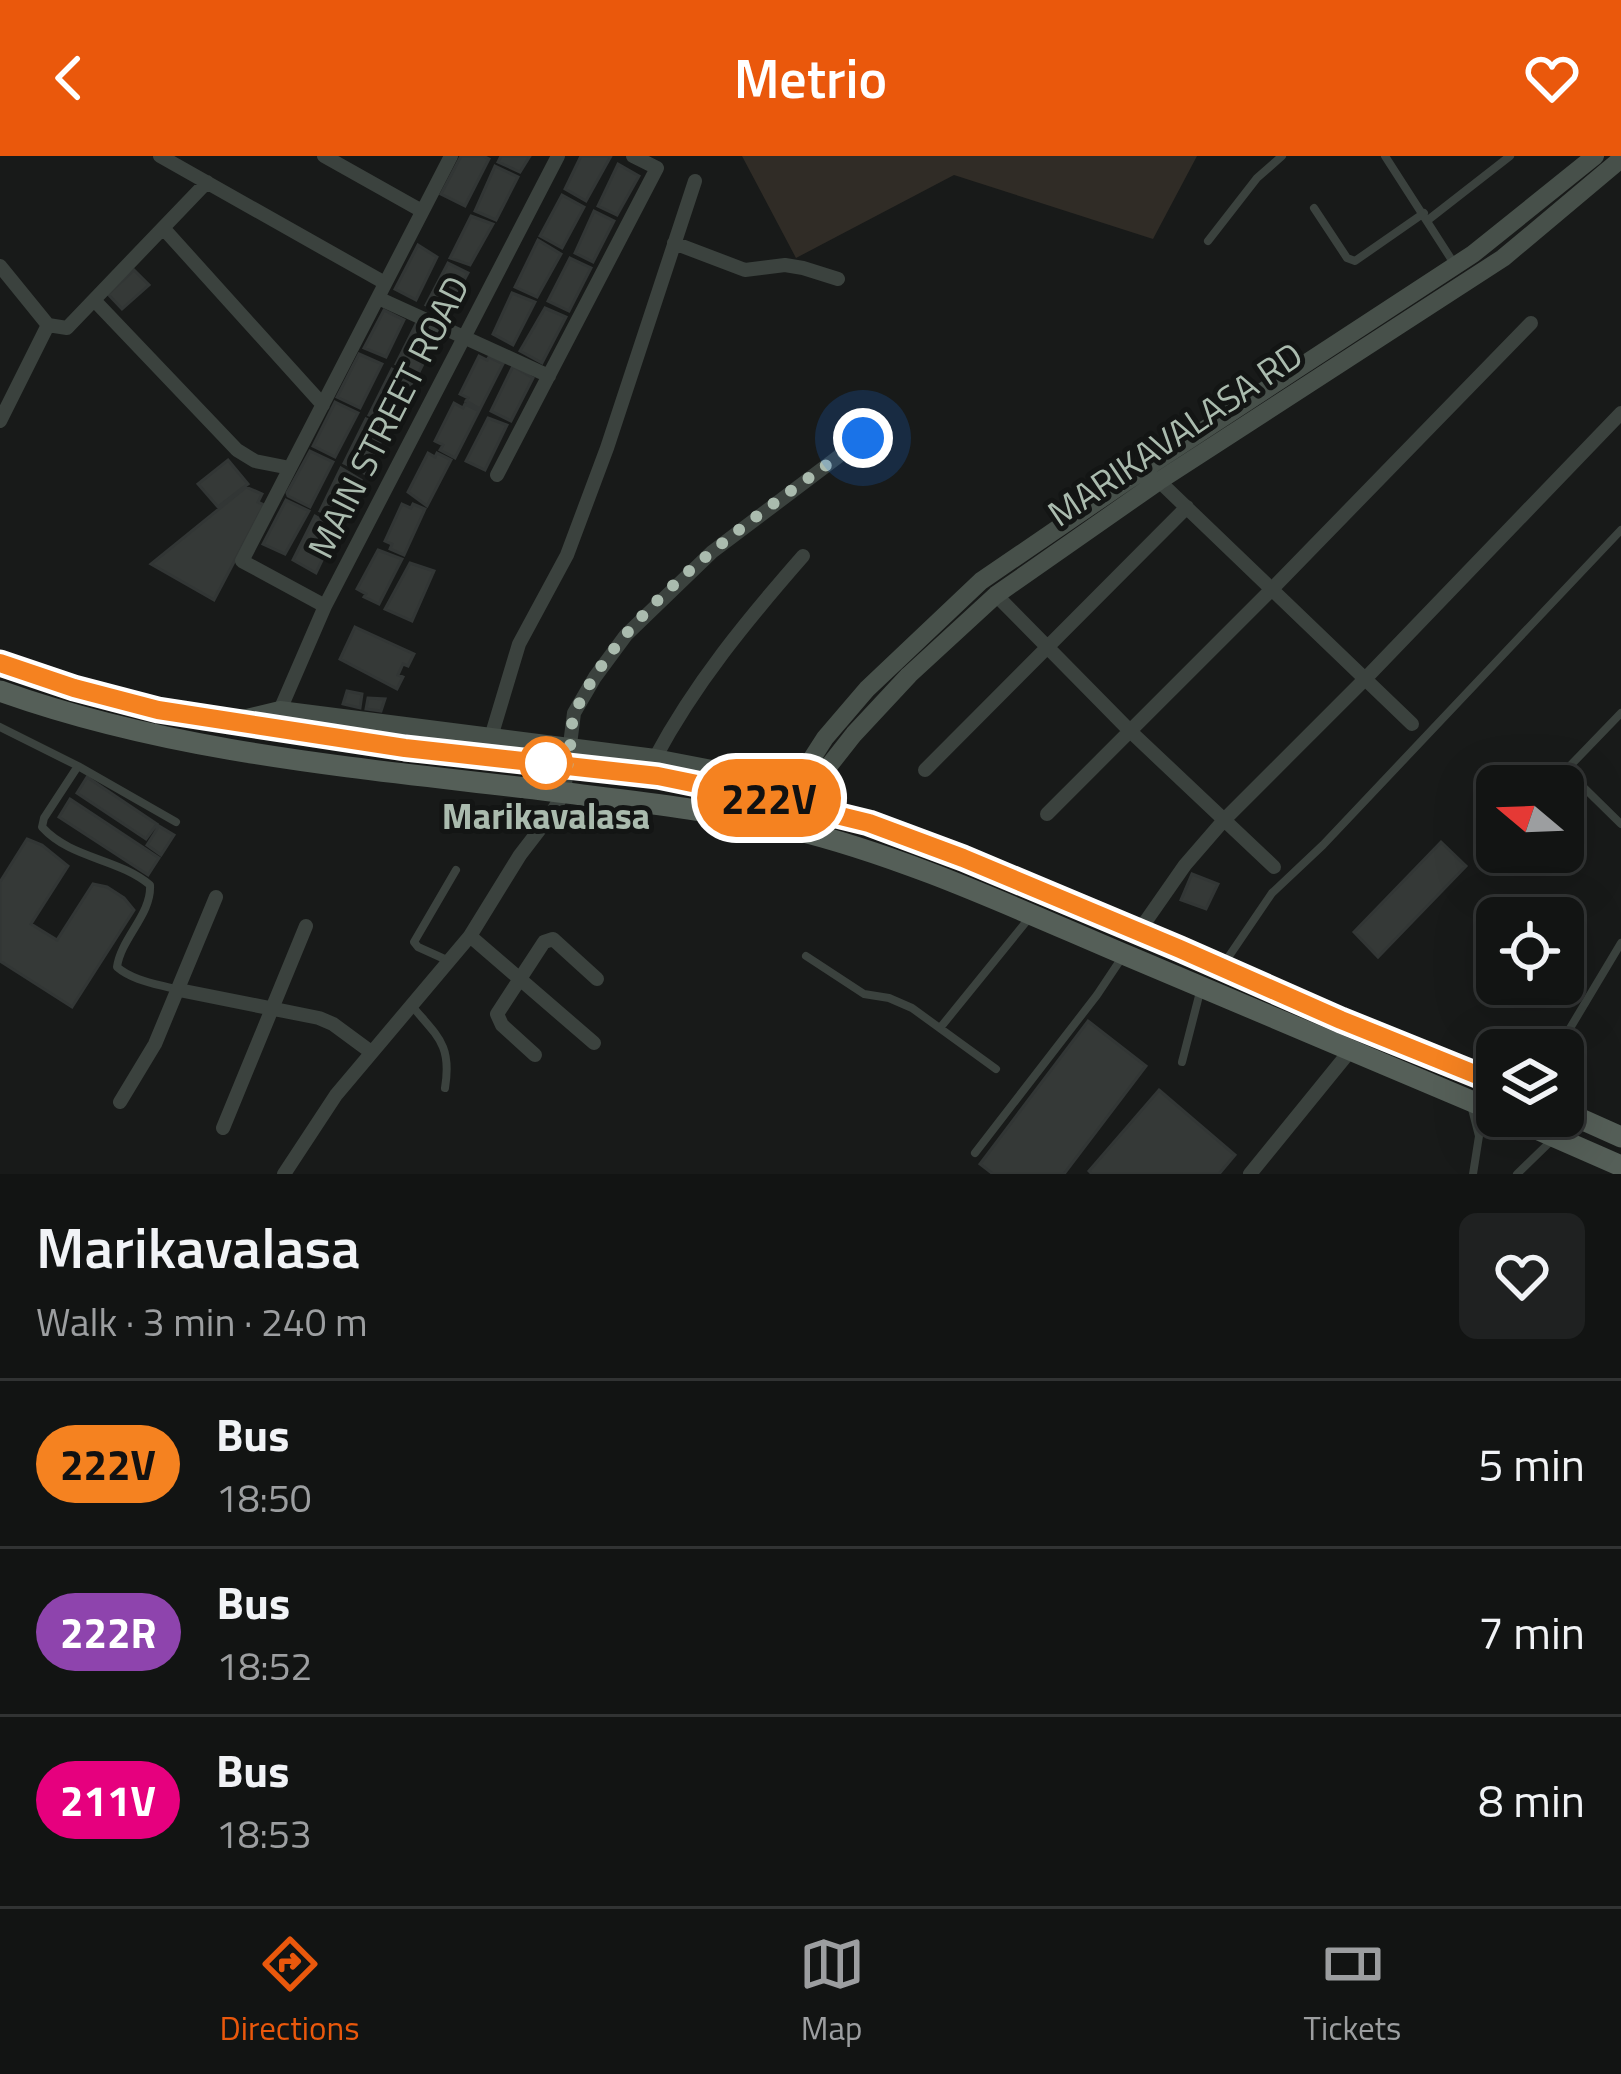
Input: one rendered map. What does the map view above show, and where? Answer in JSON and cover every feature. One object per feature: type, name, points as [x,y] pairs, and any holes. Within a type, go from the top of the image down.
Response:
[{"type":"main road","points":[[0,663],[99,695],[229,722],[405,748],[570,756],[658,776],[799,796],[1138,931],[1476,1075]]},
{"type":"main road","points":[[0,691],[172,739],[383,772],[704,811],[790,828],[955,883],[1476,1103]]},
{"type":"main road","points":[[1584,1120],[1621,1137]]},
{"type":"main road","points":[[1557,1138],[1621,1166]]},
{"type":"street","points":[[160,156],[386,283]]},
{"type":"street","points":[[324,156],[422,211]]},
{"type":"street","points":[[325,606],[242,561],[451,156]]},
{"type":"street","name":"MAIN STREET ROAD","points":[[280,710],[325,606],[557,156]]},
{"type":"street","points":[[497,476],[657,168],[634,156]]},
{"type":"street","name":"MARIKAVALASA RD","points":[[799,796],[895,690],[996,595],[1428,296],[1456,266],[1595,156]]},
{"type":"street","name":"MARIKAVALASA RD","points":[[799,796],[825,738],[867,689],[981,581],[1189,440],[1526,241],[1621,159]]},
{"type":"street","points":[[0,266],[48,325],[67,328],[207,182]]},
{"type":"street","points":[[491,737],[519,644],[567,555],[607,448],[695,182]]},
{"type":"street","points":[[164,229],[322,405]]},
{"type":"street","points":[[674,243],[735,268],[803,268],[838,279]]},
{"type":"street","points":[[378,298],[549,376]]},
{"type":"street","points":[[94,299],[236,450],[255,461],[290,468]]},
{"type":"street","points":[[1047,814],[1531,323]]},
{"type":"street","points":[[0,421],[48,325]]},
{"type":"street","points":[[1138,931],[1224,820],[1621,413]]},
{"type":"street","points":[[284,1174],[336,1095],[470,936],[564,792],[574,713],[626,635],[712,552],[863,438]]},
{"type":"street","points":[[1160,481],[1412,724]]},
{"type":"street","points":[[925,770],[1187,507]]},
{"type":"street","points":[[656,758],[705,675],[802,556]]},
{"type":"street","points":[[996,595],[1274,867]]},
{"type":"street","points":[[229,722],[280,710],[491,737],[570,756],[656,758],[799,796]]},
{"type":"street","points":[[120,1102],[155,1044],[216,897]]},
{"type":"street","points":[[223,1128],[306,926]]},
{"type":"street","points":[[470,936],[594,1043]]},
{"type":"street","points":[[535,1055],[498,1020],[544,942],[553,939],[597,979]]},
{"type":"street","points":[[179,990],[302,1013],[333,1024],[371,1052]]},
{"type":"street","points":[[1250,1174],[1350,1051]]},
{"type":"lane","points":[[1208,241],[1257,178],[1282,156]]},
{"type":"lane","points":[[1385,156],[1456,266]]},
{"type":"lane","points":[[1315,208],[1347,258],[1355,261],[1510,156]]},
{"type":"lane","points":[[1222,967],[1273,893],[1621,530]]},
{"type":"lane","points":[[1621,713],[1566,770],[1621,824]]},
{"type":"lane","points":[[0,727],[176,822]]},
{"type":"lane","points":[[78,766],[42,827],[73,850],[110,862],[151,885],[117,967],[124,974],[179,990]]},
{"type":"lane","points":[[450,961],[414,942],[456,870]]},
{"type":"lane","points":[[940,1028],[1032,914]]},
{"type":"lane","points":[[1570,1029],[1621,943]]},
{"type":"lane","points":[[975,1153],[1124,954]]},
{"type":"lane","points":[[806,956],[864,994],[899,1002],[996,1069]]},
{"type":"lane","points":[[1182,1062],[1202,987]]},
{"type":"lane","points":[[412,1006],[444,1047],[448,1058],[445,1088]]},
{"type":"lane","points":[[1470,1100],[1479,1136],[1473,1174]]},
{"type":"lane","points":[[1517,1174],[1557,1138]]},
{"type":"shaded area","points":[[742,156],[1197,156],[1153,239],[954,175],[796,258]]},
{"type":"building","points":[[461,156],[489,159],[465,206],[441,194]]},
{"type":"building","points":[[501,156],[530,156],[520,172],[498,162]]},
{"type":"building","points":[[581,156],[611,156],[586,201],[565,189]]},
{"type":"building","points":[[618,164],[639,176],[617,215],[598,206]]},
{"type":"building","points":[[495,166],[518,177],[496,220],[475,211]]},
{"type":"building","points":[[562,195],[584,207],[562,248],[540,236]]},
{"type":"building","points":[[594,211],[614,221],[593,262],[575,253]]},
{"type":"building","points":[[471,216],[493,224],[470,265],[450,258]]},
{"type":"building","points":[[538,240],[561,254],[537,297],[515,287]]},
{"type":"building","points":[[418,245],[437,257],[416,300],[395,289]]},
{"type":"building","points":[[570,258],[591,268],[569,311],[548,301]]},
{"type":"building","points":[[448,263],[468,273],[447,312],[426,305]]},
{"type":"building","points":[[134,270],[149,285],[122,309],[108,294]]},
{"type":"building","points":[[512,293],[535,302],[513,345],[493,334]]},
{"type":"building","points":[[545,308],[566,317],[542,363],[520,351]]},
{"type":"building","points":[[384,310],[404,320],[386,357],[364,348]]},
{"type":"building","points":[[416,324],[437,336],[418,374],[396,364]]},
{"type":"building","points":[[359,354],[382,364],[360,408],[337,397]]},
{"type":"building","points":[[479,356],[503,364],[480,409],[460,394]]},
{"type":"building","points":[[513,366],[533,378],[511,421],[491,411]]},
{"type":"building","points":[[392,369],[414,379],[390,424],[369,415]]},
{"type":"building","points":[[335,402],[358,413],[335,457],[313,446]]},
{"type":"building","points":[[454,403],[479,411],[455,458],[440,450],[443,445],[435,441]]},
{"type":"building","points":[[488,418],[507,425],[485,470],[466,461]]},
{"type":"building","points":[[366,419],[388,428],[364,473],[344,463]]},
{"type":"building","points":[[310,451],[333,462],[310,507],[287,493]]},
{"type":"building","points":[[428,453],[451,460],[427,506],[408,492]]},
{"type":"building","points":[[228,460],[248,484],[218,507],[198,484]]},
{"type":"building","points":[[341,468],[361,480],[340,520],[320,511]]},
{"type":"building","points":[[246,487],[262,494],[258,502],[264,505],[214,600],[151,564]]},
{"type":"building","points":[[286,500],[309,511],[285,554],[263,544]]},
{"type":"building","points":[[402,504],[425,509],[404,555],[385,541]]},
{"type":"building","points":[[315,516],[337,529],[316,573],[293,560]]},
{"type":"building","points":[[378,550],[402,559],[379,604],[357,589]]},
{"type":"building","points":[[410,563],[434,571],[412,621],[385,609]]},
{"type":"building","points":[[355,627],[414,654],[408,666],[403,664],[397,689],[340,659]]},
{"type":"building","points":[[347,691],[362,694],[360,708],[343,704]]},
{"type":"building","points":[[368,698],[385,699],[381,711],[366,709]]},
{"type":"building","points":[[87,777],[157,824],[146,839],[77,793]]},
{"type":"building","points":[[70,799],[159,858],[148,875],[59,817]]},
{"type":"building","points":[[159,826],[174,835],[161,855],[147,845]]},
{"type":"building","points":[[27,839],[68,866],[31,924],[57,940],[93,884],[107,887],[134,910],[72,1007],[0,961],[0,882]]},
{"type":"building","points":[[1441,842],[1466,866],[1378,957],[1354,932]]},
{"type":"building","points":[[1192,874],[1218,884],[1206,909],[1181,900]]},
{"type":"building","points":[[1088,1021],[1146,1066],[1064,1174],[993,1174],[980,1164]]},
{"type":"building","points":[[1159,1090],[1235,1155],[1219,1174],[1092,1174],[1089,1171]]},
{"type":"bus line","name":"222V","points":[[0,663],[158,710],[405,748],[658,776],[869,823],[963,858],[1476,1075]]},
{"type":"place","name":"Marikavalasa","points":[[546,763]]},
{"type":"route","points":[[546,763],[569,765],[574,713],[626,635],[653,606],[712,552],[863,438]]}]
